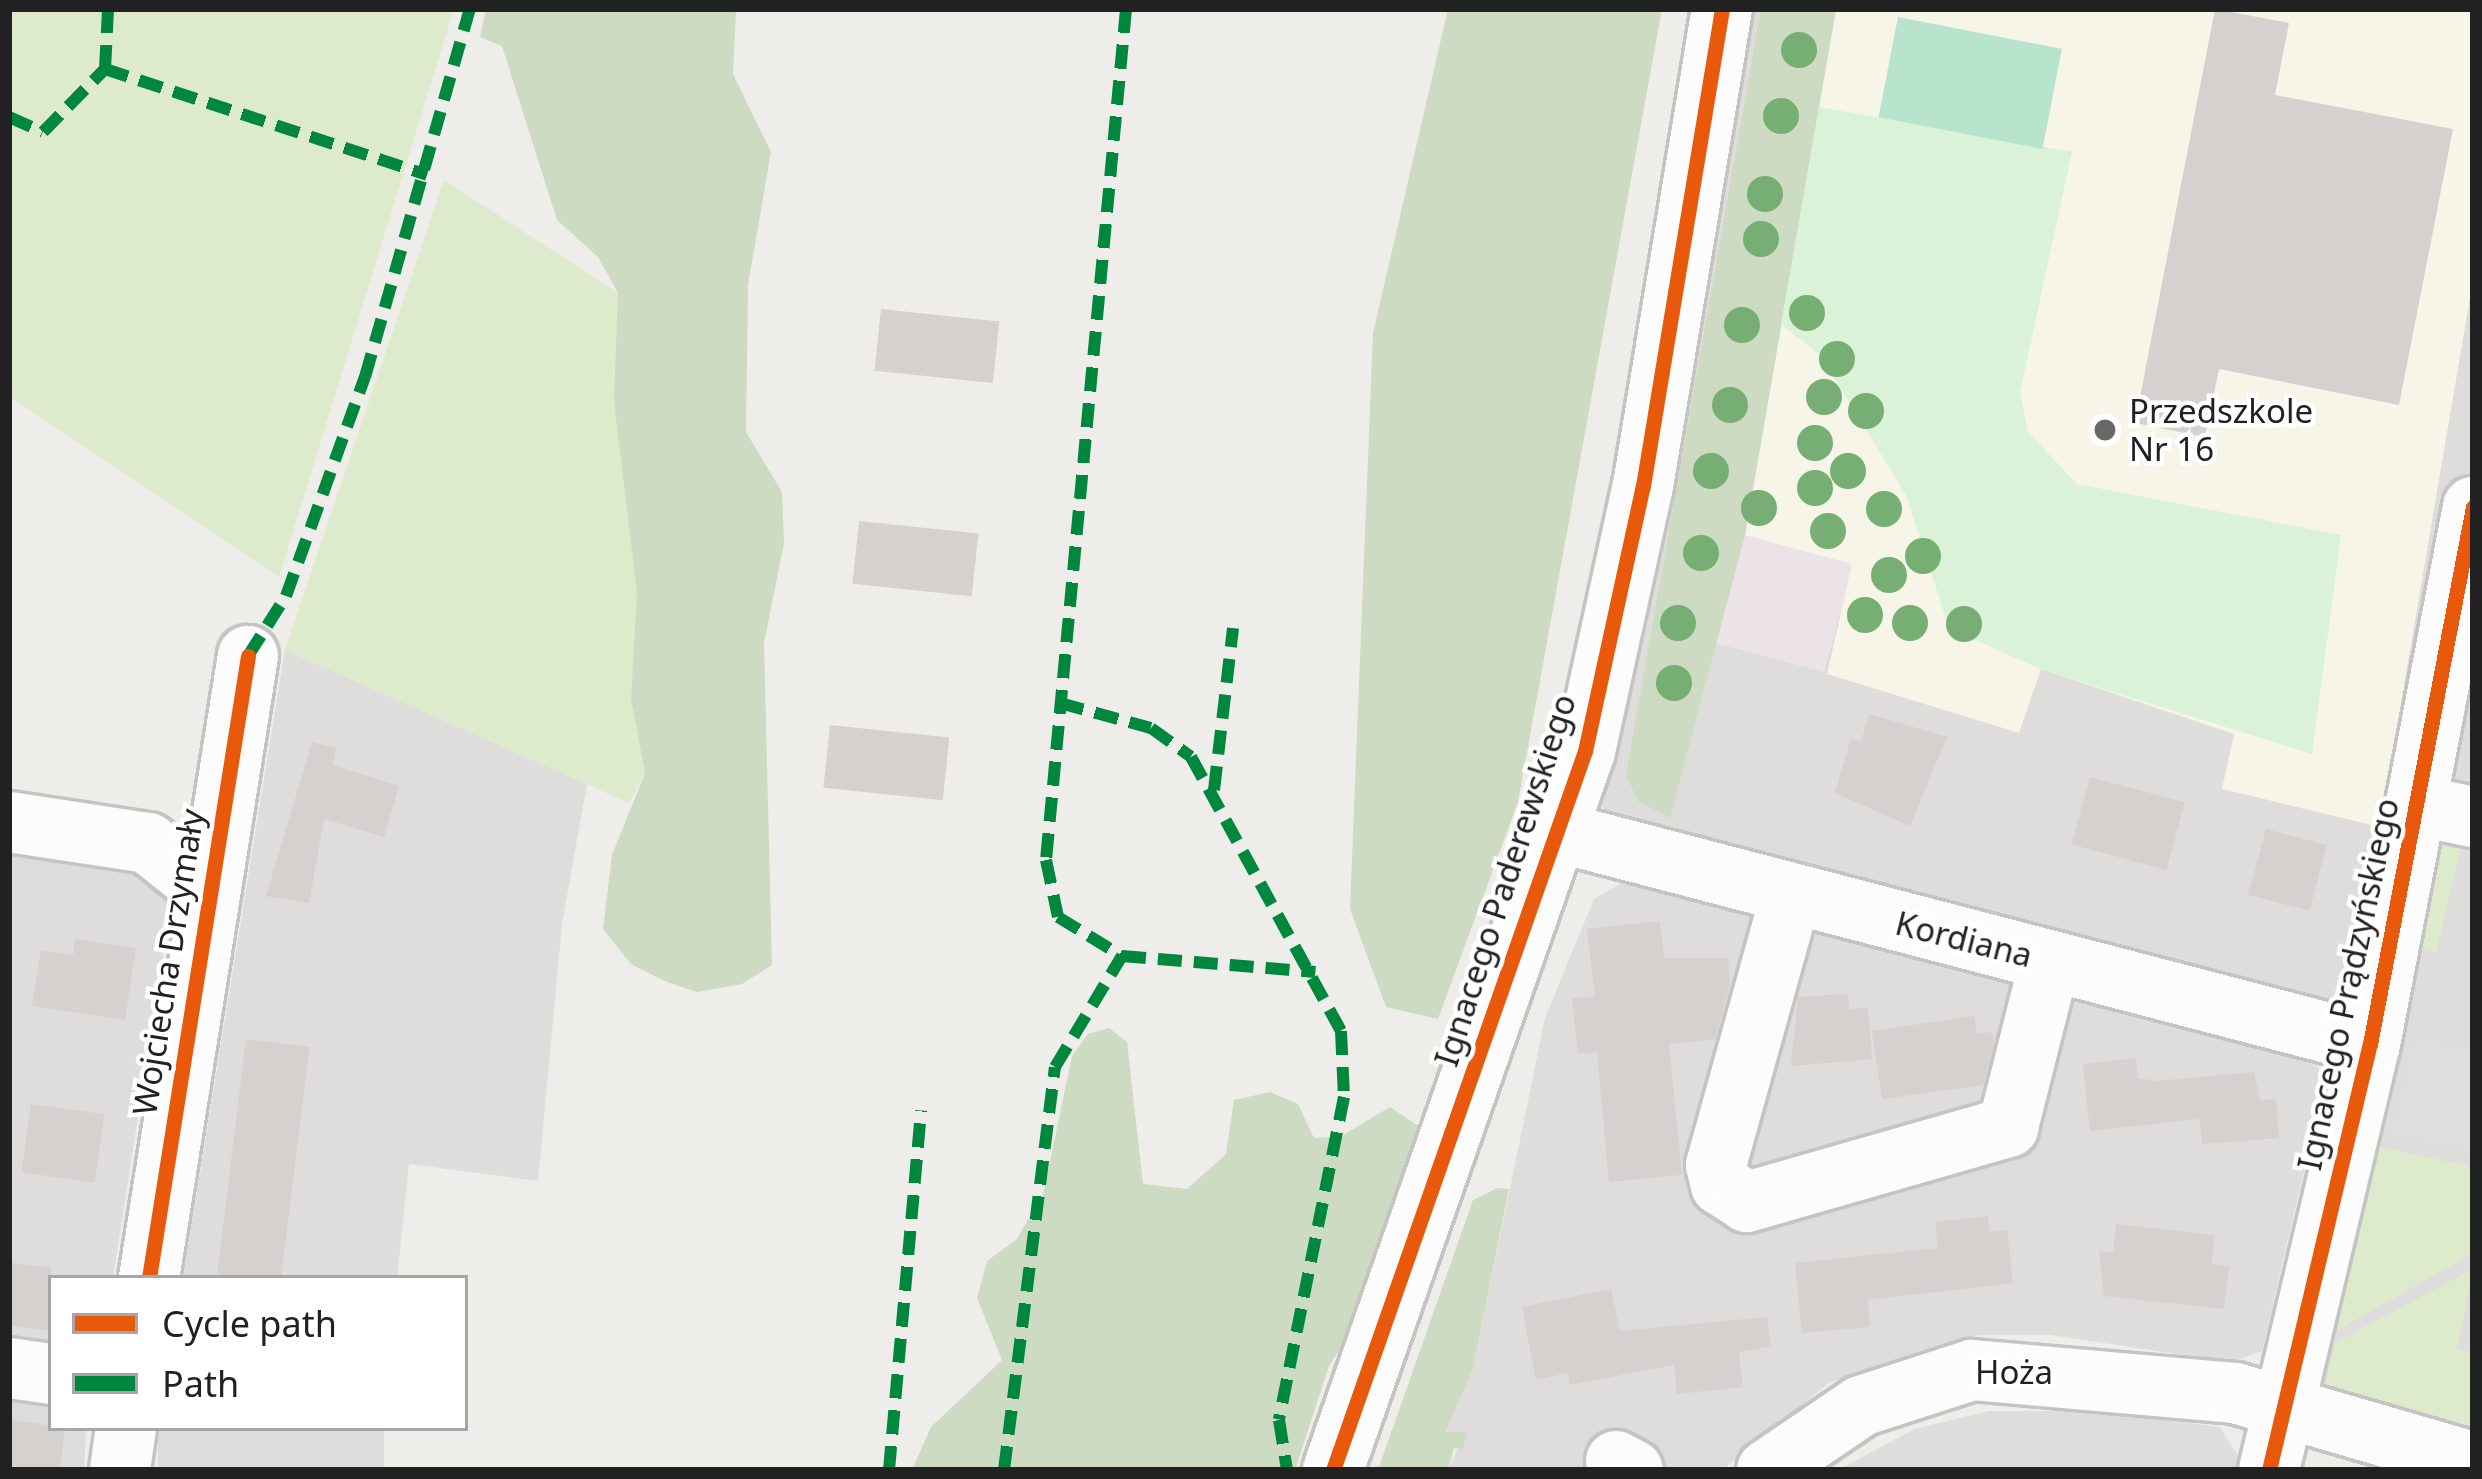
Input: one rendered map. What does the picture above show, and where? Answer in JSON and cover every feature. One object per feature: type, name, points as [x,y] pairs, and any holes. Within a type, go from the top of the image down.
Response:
[{"type":"street","name":"Ignacego Paderewskiego","points":[[1333,1470],[1558,832],[1620,607],[1723,9]]},
{"type":"street","name":"Ignacego Prądzyńskiego","points":[[2269,1470],[2370,1044],[2445,811],[2473,507]]},
{"type":"street","name":"Wojciecha Drzymały","points":[[149,1275],[248,656]]},
{"type":"street","name":"Wojciecha Drzymały","points":[[9,821],[148,843],[209,892]]},
{"type":"street","name":"Kordiana","points":[[1558,832],[2370,1044]]},
{"type":"street","points":[[1791,895],[1716,1165],[1721,1185],[1747,1202],[2008,1127],[2050,961]]},
{"type":"street","points":[[9,1368],[48,1374]]},
{"type":"street","name":"Hoża","points":[[1767,1470],[1861,1406],[1972,1370],[2141,1379],[2283,1408],[2473,1462]]},
{"type":"street","points":[[120,1470],[126,1431]]},
{"type":"shaded area","points":[[1720,9],[2473,9],[2473,1462],[2283,1408],[2355,1111],[2331,1055],[1615,825],[1596,798]]},
{"type":"shaded area","name":"Przedszkole Nr 16","points":[[1836,9],[2473,9],[2473,280],[2380,827],[2222,789],[2234,734],[2041,669],[2019,733],[1827,674],[1852,564],[1745,535]]},
{"type":"shaded area","points":[[1745,535],[1853,564],[1824,672],[1716,643]]},
{"type":"shaded area","points":[[285,650],[587,784],[562,924],[538,1181],[409,1164],[397,1275],[183,1275]]},
{"type":"shaded area","points":[[9,837],[146,858],[173,891],[113,1275],[48,1275],[48,1357],[9,1351]]},
{"type":"shaded area","points":[[1622,883],[2293,1049],[2319,1069],[2321,1097],[2262,1351],[2231,1362],[2050,1335],[1977,1335],[1830,1382],[1722,1470],[1448,1470],[1465,1432],[1446,1433],[1473,1369],[1545,1018],[1594,899]]},
{"type":"shaded area","points":[[2413,1035],[2473,1049],[2473,1153],[2391,1134]]},
{"type":"shaded area","points":[[9,1386],[48,1392],[48,1431],[86,1431],[84,1470],[9,1470]]},
{"type":"shaded area","points":[[1989,1411],[2091,1411],[2220,1427],[2238,1456],[2235,1470],[1838,1470],[1915,1429]]},
{"type":"shaded area","points":[[158,1431],[384,1431],[384,1470],[158,1470]]},
{"type":"green space","points":[[9,9],[454,9],[279,577],[9,396]]},
{"type":"green space","points":[[486,9],[736,9],[733,74],[771,152],[748,285],[746,432],[782,492],[784,543],[764,643],[772,965],[742,984],[697,992],[667,982],[631,964],[603,929],[612,855],[645,773],[631,699],[637,592],[614,401],[618,293],[598,257],[557,220],[502,46],[480,37]]},
{"type":"green space","points":[[1448,9],[1662,9],[1518,802],[1438,1019],[1386,1007],[1350,909],[1373,333]]},
{"type":"green space","points":[[1761,9],[1836,9],[1745,535],[1670,818],[1638,801],[1626,775]]},
{"type":"green space","points":[[1898,17],[2062,49],[2042,149],[1879,117]]},
{"type":"green space","points":[[1819,107],[2072,152],[2020,392],[2028,432],[2077,484],[2341,535],[2312,754],[2040,669],[1949,628],[1906,495],[1820,355],[1781,324]]},
{"type":"green space","points":[[444,180],[618,293],[637,592],[631,699],[645,773],[629,803],[285,650]]},
{"type":"green space","points":[[2473,837],[2473,852],[2460,850],[2436,953],[2421,949],[2440,839]]},
{"type":"green space","points":[[1109,1028],[1127,1042],[1143,1184],[1187,1189],[1226,1154],[1234,1100],[1270,1092],[1298,1104],[1314,1138],[1340,1137],[1390,1107],[1423,1129],[1419,1226],[1329,1366],[1295,1470],[912,1470],[931,1427],[1002,1360],[977,1298],[987,1261],[1016,1240],[1043,1195],[1072,1056],[1088,1034]]},
{"type":"green space","points":[[2376,1146],[2473,1167],[2473,1253],[2331,1334]]},
{"type":"green space","points":[[1497,1188],[1509,1189],[1473,1369],[1446,1432],[1467,1432],[1463,1449],[1454,1448],[1448,1470],[1378,1470],[1473,1200]]},
{"type":"green space","points":[[2473,1269],[2457,1349],[2473,1353],[2473,1450],[2323,1392],[2335,1343]]},
{"type":"building","points":[[2215,9],[2289,23],[2275,95],[2453,129],[2399,405],[2219,369],[2205,437],[2135,423]]},
{"type":"building","points":[[881,309],[999,321],[993,383],[875,371]]},
{"type":"building","points":[[859,521],[978,534],[972,596],[852,584]]},
{"type":"building","points":[[1869,714],[1947,737],[1910,826],[1835,793],[1851,738],[1861,742]]},
{"type":"building","points":[[830,725],[949,738],[943,800],[823,788]]},
{"type":"building","points":[[312,742],[336,748],[333,765],[399,786],[384,837],[324,819],[309,903],[266,896]]},
{"type":"building","points":[[2090,777],[2185,802],[2167,870],[2072,845]]},
{"type":"building","points":[[2266,829],[2327,845],[2309,911],[2248,895]]},
{"type":"building","points":[[1660,921],[1664,958],[1728,958],[1730,984],[1715,1039],[1669,1044],[1682,1175],[1609,1182],[1597,1052],[1578,1054],[1572,999],[1595,996],[1587,929]]},
{"type":"building","points":[[75,939],[136,948],[125,1020],[32,1006],[41,950],[73,955]]},
{"type":"building","points":[[1848,994],[1849,1009],[1868,1008],[1872,1059],[1791,1066],[1798,997]]},
{"type":"building","points":[[1974,1016],[1977,1034],[1992,1032],[1994,1043],[1983,1085],[1882,1099],[1872,1031]]},
{"type":"building","points":[[246,1039],[310,1047],[282,1275],[217,1275]]},
{"type":"building","points":[[2136,1058],[2138,1078],[2156,1081],[2254,1072],[2260,1100],[2276,1099],[2279,1138],[2202,1144],[2200,1119],[2090,1131],[2083,1064]]},
{"type":"building","points":[[31,1104],[104,1114],[95,1183],[21,1172]]},
{"type":"building","points":[[1988,1216],[1990,1232],[2007,1230],[2013,1283],[1868,1300],[1870,1327],[1802,1333],[1795,1263],[1938,1248],[1935,1222]]},
{"type":"building","points":[[2116,1224],[2215,1235],[2211,1264],[2229,1266],[2224,1309],[2104,1296],[2099,1251],[2113,1253]]},
{"type":"building","points":[[12,1263],[51,1268],[48,1331],[9,1325]]},
{"type":"building","points":[[1611,1289],[1620,1331],[1767,1317],[1771,1346],[1739,1352],[1743,1387],[1677,1394],[1674,1365],[1570,1385],[1568,1373],[1536,1380],[1522,1307]]},
{"type":"building","points":[[9,1419],[65,1431],[60,1470],[9,1470]]},
{"type":"marked path","points":[[105,69],[108,9]]},
{"type":"marked path","points":[[248,656],[286,596],[365,377],[470,9]]},
{"type":"marked path","points":[[1126,9],[1046,860],[1058,917],[1122,956],[1315,972]]},
{"type":"marked path","points":[[9,117],[43,132],[105,69],[427,175]]},
{"type":"marked path","points":[[1214,790],[1233,628]]},
{"type":"marked path","points":[[1060,703],[1151,728],[1191,757],[1341,1031],[1344,1097],[1279,1420],[1287,1470]]},
{"type":"marked path","points":[[1004,1470],[1055,1067],[1122,956]]},
{"type":"marked path","points":[[889,1470],[921,1110]]},
{"type":"cycle path","points":[[1333,1470],[1585,751],[1643,486],[1722,9]]},
{"type":"cycle path","points":[[2269,1470],[2370,1044],[2473,507]]},
{"type":"cycle path","points":[[149,1275],[248,656]]},
{"type":"place","name":"Przedszkole Nr 16","points":[[2105,430]]}]
